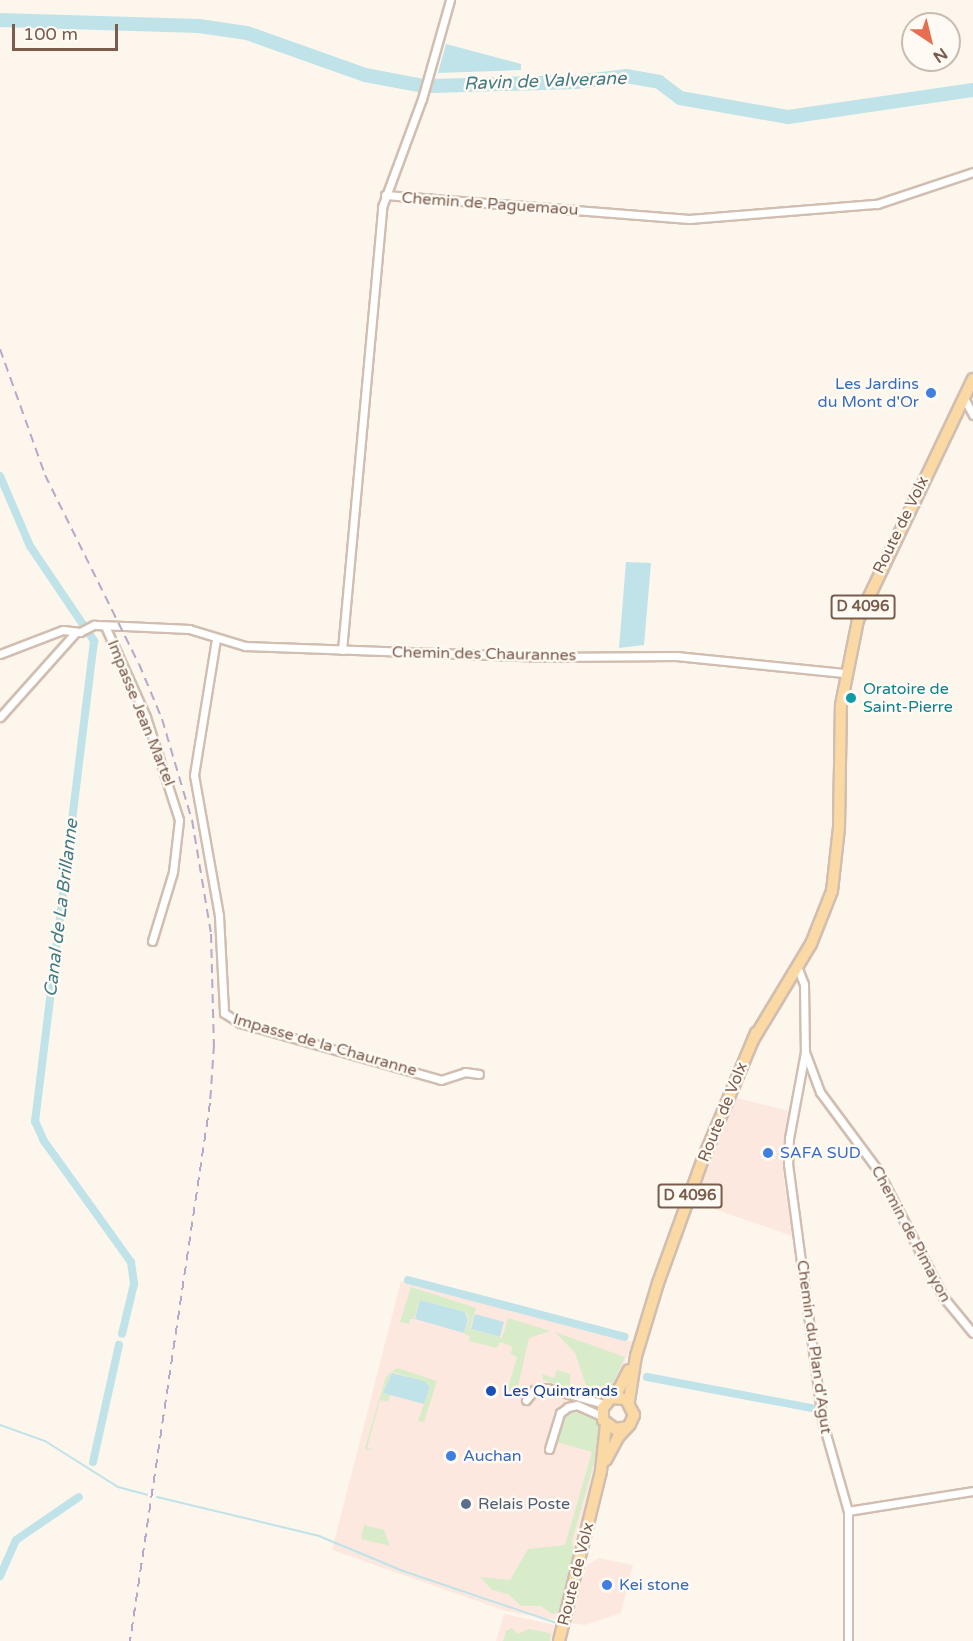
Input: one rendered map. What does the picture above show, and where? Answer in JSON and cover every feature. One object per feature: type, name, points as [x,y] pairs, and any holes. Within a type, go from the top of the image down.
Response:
[{"type":"main road","name":"Route de Volx","points":[[753,1040],[798,968],[828,904],[836,857],[845,673],[870,589],[973,378]]},
{"type":"main road","name":"Route de Volx","points":[[615,1397],[636,1356],[703,1159],[753,1040],[813,925],[836,857]]},
{"type":"main road","name":"Route de Volx","points":[[629,1401],[636,1356]]},
{"type":"main road","points":[[615,1397],[629,1401],[634,1414],[627,1427],[615,1429],[604,1420],[604,1404],[615,1397]]},
{"type":"main road","name":"Route de Volx","points":[[559,1641],[601,1471],[604,1420]]},
{"type":"main road","name":"Route de Volx","points":[[601,1471],[627,1427]]},
{"type":"street","points":[[385,195],[422,99],[450,0]]},
{"type":"street","name":"Chemin de Paguemaou","points":[[342,650],[385,195],[697,219],[877,204],[973,172]]},
{"type":"street","points":[[964,398],[973,416]]},
{"type":"street","name":"Chemin des Chaurannes","points":[[76,632],[105,626],[189,629],[238,645],[342,650],[677,656],[845,673]]},
{"type":"street","name":"Impasse Jean Martel","points":[[105,626],[146,717],[179,820],[173,872],[152,941]]},
{"type":"street","points":[[0,654],[63,630],[76,632]]},
{"type":"street","points":[[0,717],[76,632]]},
{"type":"street","name":"Impasse de la Chauranne","points":[[216,639],[194,775],[219,916],[224,1013],[240,1023],[441,1080],[465,1071],[479,1074]]},
{"type":"street","points":[[798,968],[813,925]]},
{"type":"street","name":"Chemin de Pimayon","points":[[798,968],[804,984],[805,1052],[823,1097],[877,1169],[944,1298],[973,1333]]},
{"type":"street","name":"Chemin du Plan d'Agut","points":[[805,1052],[789,1138],[788,1164],[822,1420],[848,1511],[848,1641]]},
{"type":"street","points":[[526,1400],[531,1393],[544,1388],[604,1404]]},
{"type":"street","points":[[549,1449],[560,1413],[568,1407],[578,1405],[604,1420]]},
{"type":"street","points":[[848,1511],[973,1491]]},
{"type":"shaded area","points":[[736,1098],[790,1111],[783,1144],[783,1172],[792,1236],[694,1202]]},
{"type":"shaded area","points":[[401,1281],[633,1342],[616,1383],[601,1400],[600,1461],[562,1621],[506,1611],[332,1550]]},
{"type":"shaded area","points":[[599,1558],[633,1565],[621,1613],[585,1625],[569,1623],[587,1565]]},
{"type":"shaded area","points":[[504,1614],[559,1626],[555,1641],[496,1641]]},
{"type":"green space","points":[[411,1287],[476,1308],[470,1329],[502,1338],[508,1318],[550,1331],[529,1338],[517,1391],[507,1391],[517,1357],[510,1354],[513,1347],[500,1342],[497,1348],[469,1341],[470,1336],[464,1334],[469,1320],[466,1312],[420,1300],[414,1319],[410,1319],[409,1324],[400,1322]]},
{"type":"green space","points":[[555,1332],[625,1357],[611,1389],[600,1395],[589,1394],[575,1353]]},
{"type":"green space","points":[[397,1368],[437,1381],[424,1422],[418,1421],[430,1387],[424,1381],[392,1372],[383,1393],[390,1395],[388,1402],[380,1400],[367,1448],[373,1450],[367,1450],[365,1448],[386,1376]]},
{"type":"green space","points":[[557,1370],[570,1374],[570,1389],[543,1380],[542,1374],[554,1378]]},
{"type":"green space","points":[[576,1409],[595,1418],[602,1435],[572,1541],[574,1559],[564,1611],[552,1614],[541,1606],[521,1606],[508,1594],[492,1590],[480,1577],[510,1580],[528,1549],[565,1545],[592,1452],[556,1442],[565,1413]]},
{"type":"green space","points":[[364,1525],[384,1530],[390,1546],[361,1539]]},
{"type":"green space","points":[[512,1628],[517,1634],[529,1629],[551,1634],[550,1641],[503,1641],[506,1631]]},
{"type":"water","points":[[446,44],[521,64],[521,70],[438,73]]},
{"type":"water","points":[[626,562],[651,563],[644,645],[619,648]]},
{"type":"water","points":[[420,1300],[465,1312],[468,1320],[464,1333],[415,1319]]},
{"type":"water","points":[[475,1314],[504,1322],[500,1337],[471,1329]]},
{"type":"water","points":[[392,1373],[424,1381],[430,1387],[424,1404],[383,1393]]},
{"type":"waterway","name":"Ravin de Valverane","points":[[0,20],[199,26],[247,33],[365,75],[419,85]]},
{"type":"waterway","name":"Ravin de Valverane","points":[[432,86],[576,82],[626,76],[659,82],[680,98],[788,117],[973,90]]},
{"type":"waterway","name":"Canal de La Brillanne","points":[[0,476],[30,546],[94,641],[35,1121],[44,1141],[131,1262],[134,1284],[122,1334]]},
{"type":"waterway","points":[[408,1280],[625,1337]]},
{"type":"waterway","name":"Canal de La Brillanne","points":[[93,1462],[119,1345]]},
{"type":"waterway","points":[[647,1377],[816,1409]]},
{"type":"waterway","points":[[0,1425],[45,1441],[118,1487],[147,1495]]},
{"type":"waterway","name":"Canal de La Brillanne","points":[[0,1576],[16,1540],[79,1497]]},
{"type":"waterway","points":[[157,1497],[319,1536],[403,1571],[557,1623]]},
{"type":"railway","points":[[0,349],[45,475],[139,664],[162,719],[192,820],[211,934],[214,1045],[210,1103],[130,1641]]},
{"type":"place","name":"Les Jardins du Mont d'Or","points":[[931,393]]},
{"type":"place","name":"Oratoire de Saint-Pierre","points":[[851,698]]},
{"type":"place","name":"SAFA SUD","points":[[768,1153]]},
{"type":"place","name":"Les Quintrands","points":[[491,1391]]},
{"type":"place","name":"Auchan","points":[[451,1456]]},
{"type":"place","name":"Relais Poste","points":[[466,1504]]},
{"type":"place","name":"Kei stone","points":[[607,1585]]}]
